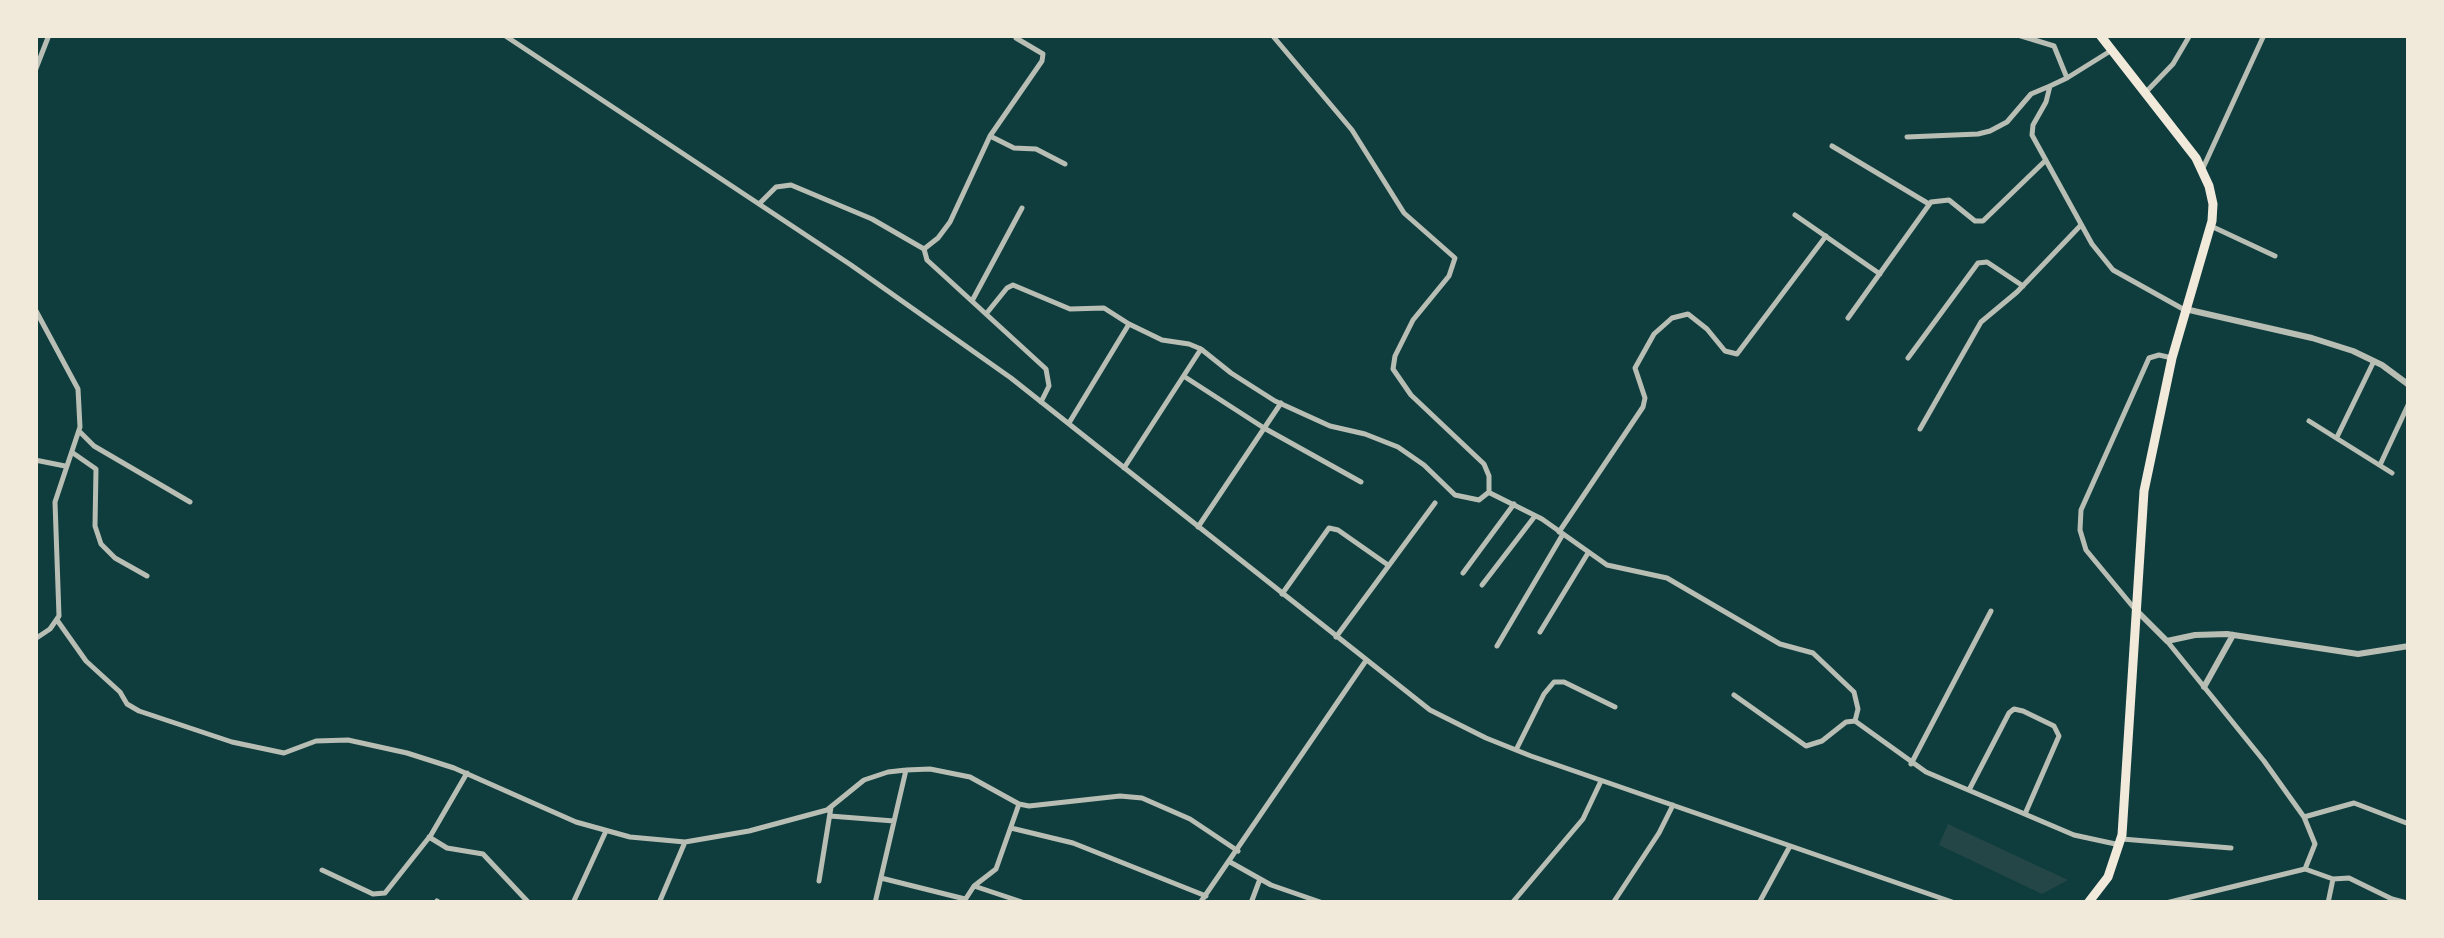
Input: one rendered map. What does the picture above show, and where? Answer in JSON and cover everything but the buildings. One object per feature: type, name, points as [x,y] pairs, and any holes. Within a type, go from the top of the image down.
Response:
[{"type":"main road","points":[[2092,901],[2108,877],[2121,842],[2144,491],[2172,358],[2213,204],[2196,158],[2100,35]]},
{"type":"street","points":[[35,70],[49,35]]},
{"type":"street","points":[[504,35],[851,265],[1041,402],[1430,710],[1516,750],[1956,903]]},
{"type":"street","points":[[1272,35],[1352,130],[1404,213],[1455,258],[1450,276],[1413,320],[1393,369],[1410,394],[1484,464],[1489,492]]},
{"type":"street","points":[[2018,35],[2054,46],[2067,78]]},
{"type":"street","points":[[2146,93],[2173,64],[2190,35]]},
{"type":"street","points":[[2202,171],[2264,35]]},
{"type":"street","points":[[924,249],[950,222],[990,136],[1042,60],[1043,54],[1016,38]]},
{"type":"street","points":[[1907,137],[1990,130],[2007,122],[2031,94],[2067,78],[2112,50]]},
{"type":"street","points":[[2050,86],[2031,130],[2081,225],[2113,270],[2184,309],[2312,338],[2374,360],[2409,384]]},
{"type":"street","points":[[990,136],[1065,164]]},
{"type":"street","points":[[1832,146],[1929,204],[1949,200],[1975,221],[1983,222],[2046,160]]},
{"type":"street","points":[[759,204],[776,187],[791,185],[872,219],[924,249],[927,260],[1046,370],[1049,386],[1041,402]]},
{"type":"street","points":[[1848,318],[1929,204]]},
{"type":"street","points":[[972,302],[1022,208]]},
{"type":"street","points":[[1795,215],[1880,274]]},
{"type":"street","points":[[1920,429],[1982,322],[2081,225]]},
{"type":"street","points":[[2210,226],[2274,256]]},
{"type":"street","points":[[1498,646],[1561,533],[1643,408],[1635,368],[1654,334],[1672,318],[1688,314],[1725,351],[1737,354],[1826,236]]},
{"type":"street","points":[[1908,358],[1978,263],[1988,262],[2023,286]]},
{"type":"street","points":[[986,314],[1012,285],[1070,309],[1104,308],[1162,340],[1201,349],[1281,404],[1330,426],[1398,447],[1459,496],[1478,500],[1489,492]]},
{"type":"street","points":[[35,309],[78,388],[79,431],[55,502],[60,604],[57,620],[37,638]]},
{"type":"street","points":[[1068,424],[1129,324]]},
{"type":"street","points":[[1124,468],[1201,349]]},
{"type":"street","points":[[2172,358],[2149,358],[2084,502],[2080,530],[2086,550],[2138,613],[2167,641],[2304,816],[2316,844],[2305,870]]},
{"type":"street","points":[[2337,436],[2374,360]]},
{"type":"street","points":[[1185,377],[1264,428],[1362,482]]},
{"type":"street","points":[[2380,465],[2409,403]]},
{"type":"street","points":[[1198,527],[1281,404]]},
{"type":"street","points":[[2309,420],[2392,473]]},
{"type":"street","points":[[79,431],[94,446],[190,502]]},
{"type":"street","points":[[72,452],[96,468],[96,526],[100,544],[115,558],[147,576]]},
{"type":"street","points":[[35,460],[66,466]]},
{"type":"street","points":[[1489,492],[1535,515],[1615,568],[1668,578],[1780,644],[1813,652],[1854,692],[1856,721]]},
{"type":"street","points":[[1336,638],[1435,503]]},
{"type":"street","points":[[1463,573],[1514,504]]},
{"type":"street","points":[[1482,585],[1535,515]]},
{"type":"street","points":[[1282,594],[1329,528],[1338,530],[1389,566]]},
{"type":"street","points":[[1540,632],[1588,553]]},
{"type":"street","points":[[1910,764],[1990,612]]},
{"type":"street","points":[[57,620],[86,660],[120,692],[127,704],[232,742],[284,753],[316,741],[354,740],[467,773],[554,814],[630,837],[685,842],[830,812],[894,821]]},
{"type":"street","points":[[2167,641],[2195,634],[2234,635],[2358,654],[2409,646]]},
{"type":"street","points":[[2204,687],[2234,635]]},
{"type":"street","points":[[1200,903],[1366,661]]},
{"type":"street","points":[[1516,750],[1544,694],[1557,681],[1615,707]]},
{"type":"street","points":[[1734,695],[1806,746],[1822,741],[1846,722],[1856,721],[1910,764],[2074,835],[2121,842],[2231,848]]},
{"type":"street","points":[[1969,790],[2011,710],[2023,711],[2054,726],[2059,736],[2025,814]]},
{"type":"street","points":[[819,882],[830,812],[864,780],[906,770],[970,777],[1030,806],[1120,796],[1142,798],[1179,812],[1238,851]]},
{"type":"street","points":[[875,903],[906,770]]},
{"type":"street","points":[[322,870],[382,895],[430,837],[467,773]]},
{"type":"street","points":[[1512,903],[1583,819],[1601,780]]},
{"type":"street","points":[[2304,816],[2354,803],[2409,824]]},
{"type":"street","points":[[880,878],[964,901],[974,886],[996,869],[1019,804]]},
{"type":"street","points":[[1613,903],[1673,805]]},
{"type":"street","points":[[1011,828],[1073,843],[1206,896]]},
{"type":"street","points":[[573,903],[606,831]]},
{"type":"street","points":[[430,837],[447,848],[483,854],[529,903]]},
{"type":"street","points":[[659,903],[685,842]]},
{"type":"street","points":[[1760,903],[1790,846]]},
{"type":"street","points":[[1230,862],[1309,901],[1323,903]]},
{"type":"street","points":[[2166,903],[2305,870],[2333,879],[2348,878],[2392,901],[2407,903]]},
{"type":"street","points":[[1251,903],[1260,879]]},
{"type":"street","points":[[2328,903],[2333,879]]},
{"type":"street","points":[[974,886],[1026,903]]},
{"type":"shaded area","points":[[1948,824],[2068,880],[2042,894],[1939,845]]}]
